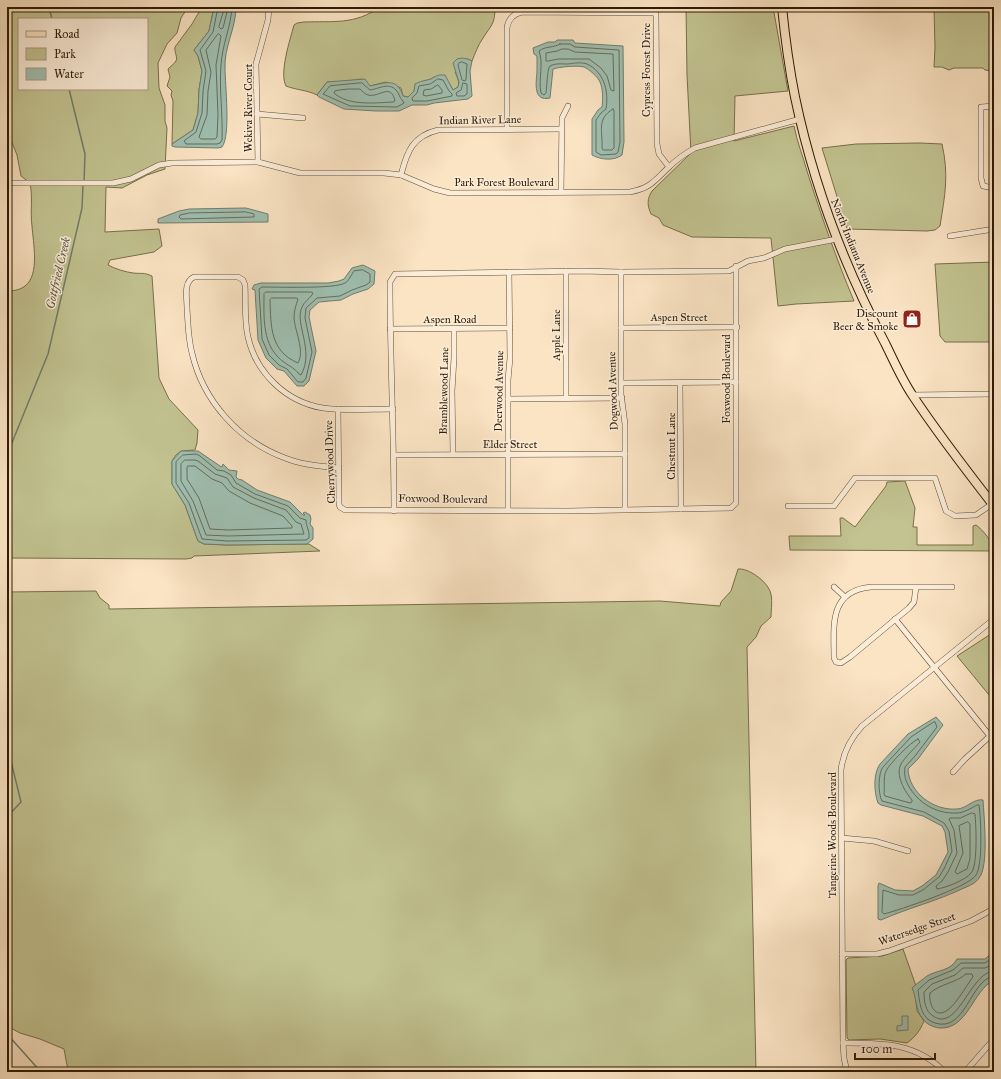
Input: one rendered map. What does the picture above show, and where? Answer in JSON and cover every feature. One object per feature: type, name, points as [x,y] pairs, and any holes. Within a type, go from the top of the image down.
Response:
[{"type":"main road","name":"North Indiana Avenue","points":[[782,7],[795,96],[800,119],[816,179],[837,240],[853,278],[912,395],[956,458],[993,505]]},
{"type":"street","name":"Wekiva River Court","points":[[258,162],[256,64],[268,20],[269,7]]},
{"type":"street","name":"Cypress Forest Drive","points":[[507,129],[507,28],[508,22],[513,16],[522,12],[656,13],[657,144],[659,154],[669,166]]},
{"type":"street","points":[[561,192],[561,129],[562,118],[568,106]]},
{"type":"street","points":[[994,106],[981,107],[980,123],[981,178],[983,186],[994,188]]},
{"type":"street","points":[[257,114],[303,118]]},
{"type":"street","name":"Park Forest Boulevard","points":[[7,184],[112,183],[131,179],[152,167],[166,163],[258,162],[300,173],[401,174],[434,189],[450,193],[630,192],[654,182],[669,166],[695,148],[800,119]]},
{"type":"street","name":"Indian River Lane","points":[[401,174],[407,154],[412,146],[419,138],[429,132],[438,130],[561,129]]},
{"type":"street","points":[[950,236],[994,230]]},
{"type":"street","name":"Foxwood Boulevard","points":[[736,266],[736,503],[734,506],[729,508],[567,511],[394,511],[390,282],[392,276],[395,274],[566,271],[716,271],[729,270],[736,266],[764,258],[785,249],[837,240]]},
{"type":"street","name":"Apple Lane","points":[[566,271],[566,398]]},
{"type":"street","name":"Deerwood Avenue","points":[[508,510],[508,399],[510,328],[509,272]]},
{"type":"street","name":"Dogwood Avenue","points":[[621,272],[622,398],[625,424],[625,509]]},
{"type":"street","points":[[339,468],[300,463],[271,452],[244,435],[220,411],[202,384],[192,354],[188,325],[188,282],[194,277],[238,277],[243,280],[245,285],[248,337],[254,356],[262,370],[277,387],[296,399],[316,407],[338,410],[393,409]]},
{"type":"street","name":"Aspen Street","points":[[621,328],[737,327]]},
{"type":"street","name":"Aspen Road","points":[[390,329],[510,328]]},
{"type":"street","name":"Bramblewood Lane","points":[[453,454],[452,391],[454,329]]},
{"type":"street","points":[[622,383],[736,382]]},
{"type":"street","name":"Chestnut Lane","points":[[680,383],[681,509]]},
{"type":"street","points":[[912,395],[994,394]]},
{"type":"street","points":[[508,399],[622,398]]},
{"type":"street","name":"Cherrywood Drive","points":[[338,410],[339,504],[342,509],[347,511],[394,511]]},
{"type":"street","name":"Elder Street","points":[[394,455],[625,454]]},
{"type":"street","points":[[788,506],[834,506],[855,478],[935,478],[946,511],[955,516],[976,515],[993,505]]},
{"type":"street","points":[[834,587],[845,597]]},
{"type":"street","points":[[916,587],[915,597],[911,606],[850,657],[841,663],[836,662],[834,658],[834,618],[839,605],[845,597],[852,592],[864,588],[916,587],[952,587]]},
{"type":"street","points":[[895,619],[994,741]]},
{"type":"street","name":"Tangerine Woods Boulevard","points":[[847,1072],[843,1043],[842,954],[841,770],[844,757],[849,743],[862,726],[994,619]]},
{"type":"street","points":[[953,772],[990,736]]},
{"type":"street","points":[[842,838],[874,841],[908,851]]},
{"type":"street","name":"Watersedge Street","points":[[842,954],[877,954],[889,951],[971,920],[994,908]]},
{"type":"street","points":[[965,1072],[994,1039]]},
{"type":"street","points":[[843,1043],[884,1044],[905,1048],[926,1057],[945,1072]]},
{"type":"green space","points":[[7,7],[188,7],[181,18],[177,33],[167,44],[158,63],[159,88],[165,105],[165,121],[167,128],[165,169],[147,175],[122,188],[106,187],[105,232],[159,229],[162,246],[154,252],[110,260],[108,265],[124,271],[152,276],[159,378],[169,399],[198,430],[195,450],[181,451],[172,461],[172,484],[185,505],[198,541],[204,544],[227,545],[309,544],[320,551],[194,556],[186,559],[7,558],[7,291],[25,286],[30,281],[34,266],[30,183],[21,176],[17,155],[7,130]]},
{"type":"green space","points":[[202,7],[214,7],[209,31],[194,50],[198,56],[202,71],[198,113],[193,130],[172,144],[173,101],[171,95],[172,91],[167,86],[170,77],[168,69],[177,58],[175,47],[192,24]]},
{"type":"green space","points":[[380,7],[495,7],[492,24],[472,61],[468,59],[455,72],[459,85],[453,90],[449,83],[434,77],[423,81],[408,97],[403,96],[401,88],[386,82],[370,86],[361,79],[341,82],[327,82],[317,95],[286,86],[284,80],[284,65],[294,25],[304,22],[344,21],[362,17]]},
{"type":"green space","points":[[686,7],[773,7],[788,91],[735,96],[734,141],[794,126],[823,220],[854,301],[778,306],[771,238],[692,237],[663,225],[659,218],[651,214],[648,202],[652,191],[691,153],[687,75]]},
{"type":"green space","points":[[934,7],[994,7],[994,71],[985,70],[983,68],[954,68],[949,70],[942,67],[934,67]]},
{"type":"green space","points":[[856,144],[942,144],[946,175],[945,195],[940,226],[935,230],[927,231],[847,229],[822,148]]},
{"type":"green space","points":[[994,262],[994,342],[945,342],[940,336],[935,264]]},
{"type":"green space","points":[[905,481],[915,508],[913,527],[917,527],[917,545],[973,545],[973,526],[976,525],[987,536],[994,551],[790,550],[789,536],[841,536],[840,518],[843,518],[855,527],[886,486],[887,482]]},
{"type":"green space","points":[[738,569],[752,573],[761,579],[768,587],[772,600],[771,617],[761,626],[756,637],[747,647],[756,1072],[70,1072],[64,1049],[20,1033],[7,1026],[7,592],[96,591],[100,598],[109,605],[109,609],[660,601],[720,606],[721,602],[731,591]]},
{"type":"green space","points":[[994,632],[994,701],[957,656]]},
{"type":"green space","points":[[903,949],[916,986],[913,987],[913,990],[915,992],[917,1011],[924,1021],[921,1028],[907,1043],[880,1039],[849,1040],[847,1038],[846,960],[848,958],[882,956]]},
{"type":"water","points":[[214,7],[236,7],[225,60],[227,121],[225,141],[222,147],[218,148],[175,147],[172,146],[172,144],[193,130],[198,113],[202,71],[198,56],[194,50],[209,31]]},
{"type":"water","points":[[557,40],[573,40],[575,43],[623,46],[624,142],[622,155],[619,157],[607,159],[592,155],[592,119],[602,107],[603,97],[600,82],[591,71],[584,67],[577,66],[553,69],[550,98],[541,97],[538,94],[536,86],[537,56],[534,54],[533,48],[548,42],[555,42]]},
{"type":"water","points":[[462,58],[472,61],[470,71],[472,96],[468,99],[427,105],[412,105],[399,111],[376,111],[344,109],[317,95],[327,82],[365,79],[370,86],[386,83],[394,84],[401,90],[403,96],[408,97],[414,91],[415,84],[441,75],[445,75],[453,90],[458,87],[459,82],[453,63],[457,59]]},
{"type":"water","points":[[246,208],[268,214],[268,222],[158,223],[158,219],[189,209]]},
{"type":"water","points":[[363,265],[375,271],[374,284],[368,289],[341,300],[319,302],[310,310],[309,317],[316,351],[309,381],[304,386],[297,386],[284,371],[277,369],[266,358],[258,340],[255,290],[252,289],[254,285],[261,283],[328,283],[339,281],[344,279],[352,268]]},
{"type":"water","points":[[181,451],[198,451],[220,466],[222,467],[223,464],[229,470],[237,471],[236,477],[238,479],[257,490],[290,502],[303,515],[305,515],[303,513],[305,512],[310,515],[310,524],[313,528],[313,539],[307,544],[227,545],[204,544],[198,541],[185,505],[172,484],[172,461]]},
{"type":"water","points":[[936,717],[943,725],[918,759],[908,769],[909,778],[918,793],[924,799],[940,807],[960,809],[976,801],[983,800],[985,853],[982,872],[978,880],[968,886],[881,920],[878,919],[879,883],[895,890],[913,891],[936,875],[948,852],[945,832],[942,826],[923,816],[881,805],[878,803],[875,788],[876,773],[880,764],[908,734]]},
{"type":"water","points":[[994,951],[994,980],[980,992],[963,1017],[957,1023],[949,1027],[939,1028],[926,1022],[920,1015],[917,1008],[912,988],[927,976],[948,968],[957,959],[985,959]]},
{"type":"water","points":[[902,1016],[908,1016],[908,1030],[897,1031],[897,1026],[902,1025]]},
{"type":"waterway","name":"Gottfried Creek","points":[[49,7],[52,18]]},
{"type":"waterway","name":"Gottfried Creek","points":[[69,90],[85,154],[84,182]]},
{"type":"waterway","name":"Gottfried Creek","points":[[7,455],[48,354],[82,208],[83,185]]},
{"type":"waterway","name":"Gottfried Creek","points":[[7,745],[21,802],[7,817]]},
{"type":"waterway","name":"Gottfried Creek","points":[[7,1034],[41,1072]]},
{"type":"place","name":"Discount Beer & Smoke","points":[[912,319]]}]
